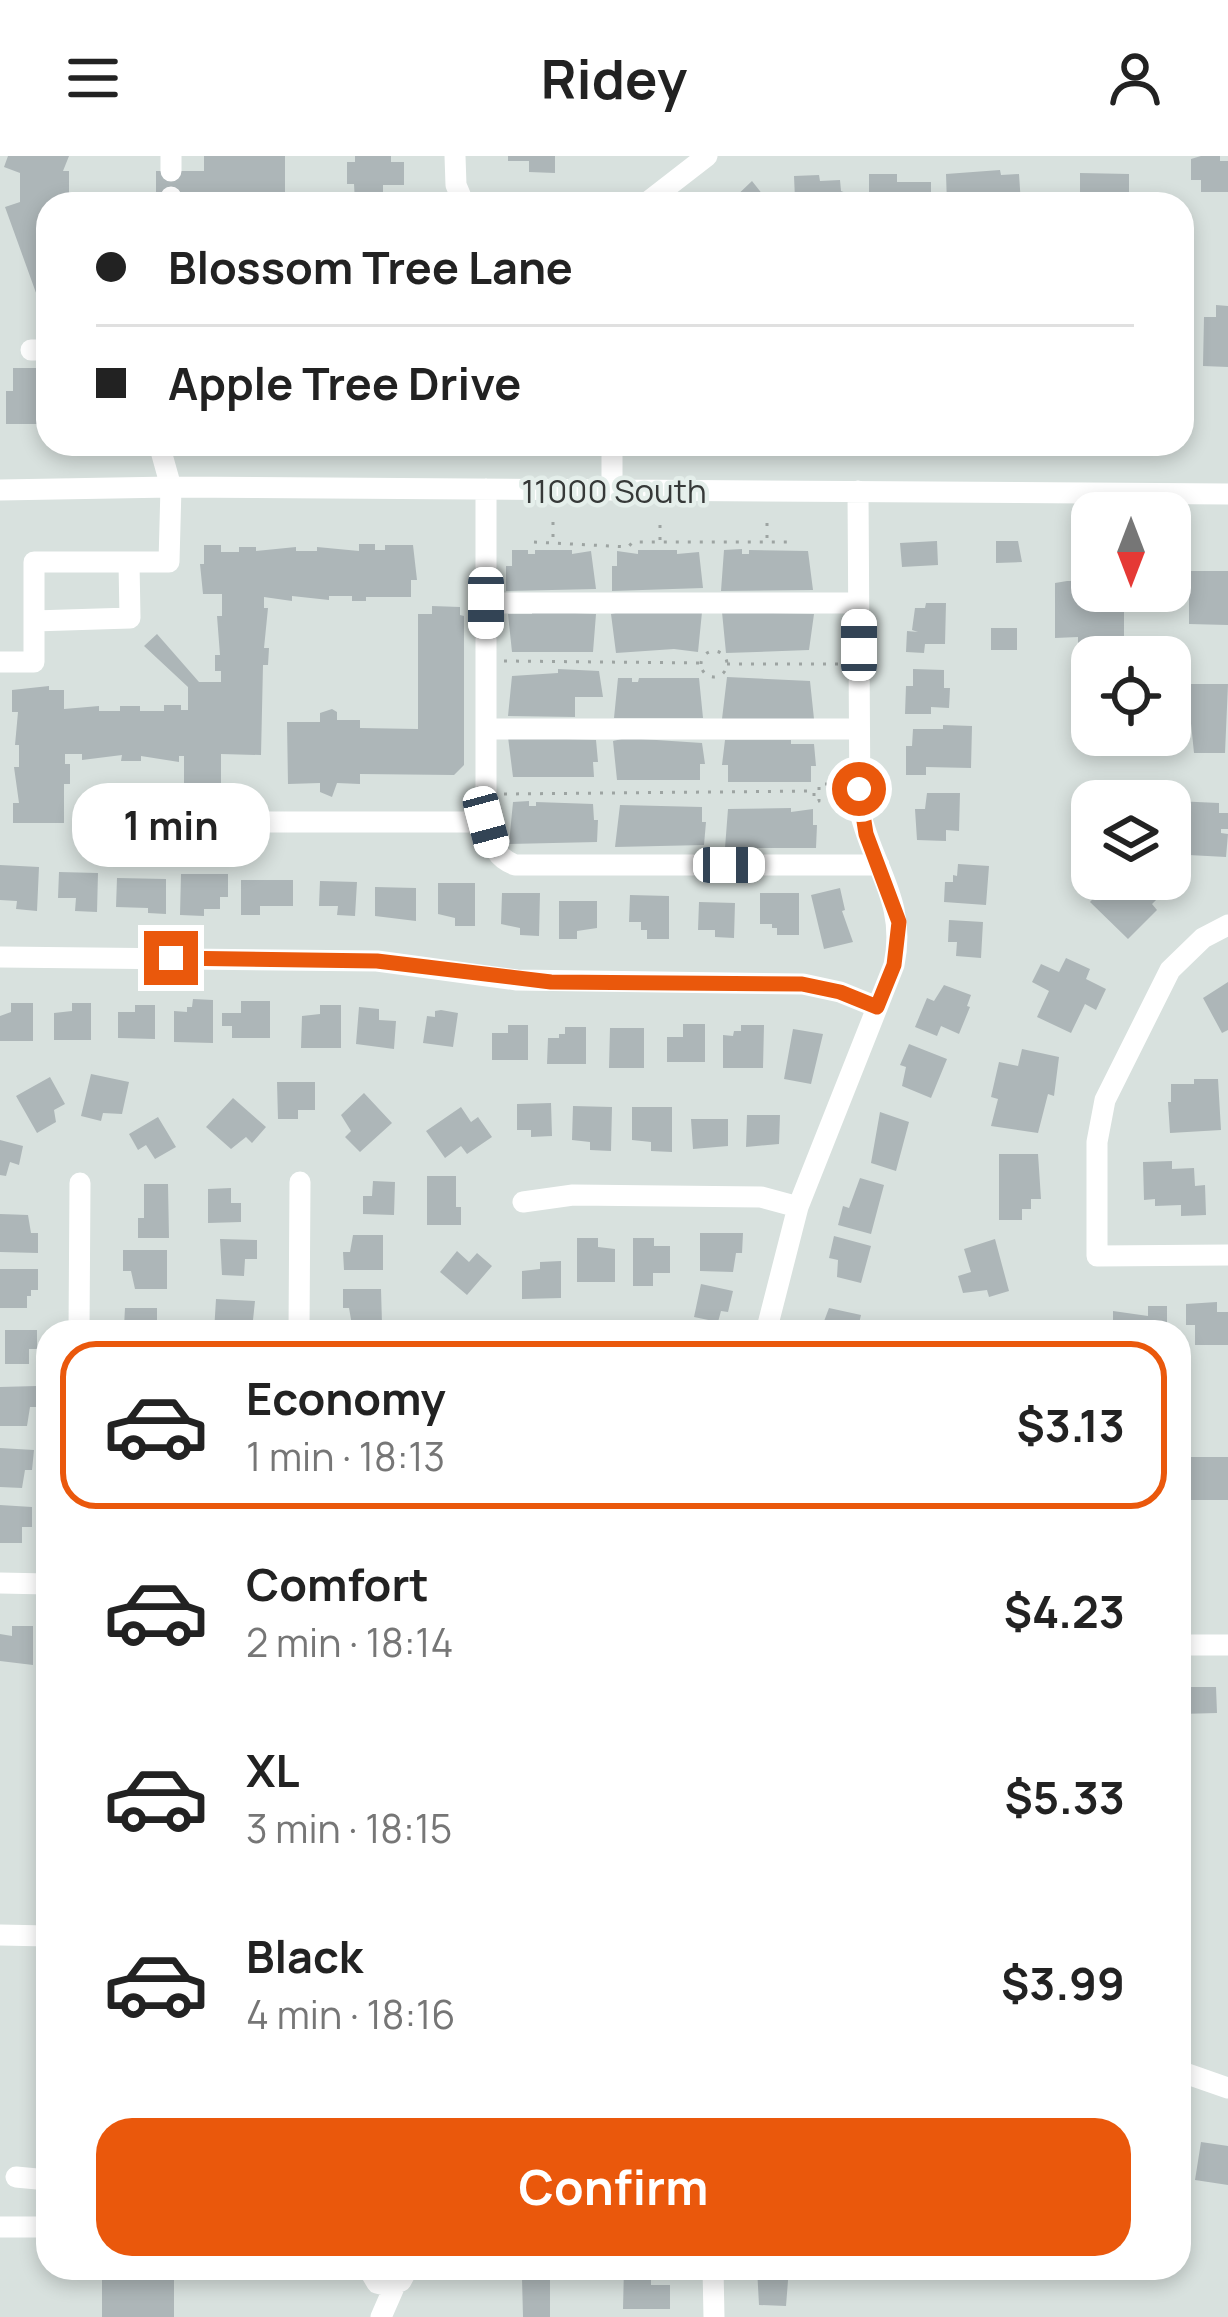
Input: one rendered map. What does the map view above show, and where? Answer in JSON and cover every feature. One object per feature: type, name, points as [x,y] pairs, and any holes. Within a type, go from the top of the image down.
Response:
[{"type":"street","points":[[455,156],[459,192]]},
{"type":"street","points":[[659,192],[695,160]]},
{"type":"street","points":[[0,662],[34,662],[34,562],[169,562],[171,487],[162,456]]},
{"type":"street","points":[[612,456],[612,490]]},
{"type":"street","points":[[485,489],[486,822],[501,860],[515,865],[879,865]]},
{"type":"street","name":"11000 South","points":[[0,490],[1228,494]]},
{"type":"street","points":[[769,1320],[798,1207],[894,965],[899,922],[860,812],[858,491]]},
{"type":"street","points":[[34,621],[130,619],[129,562]]},
{"type":"street","points":[[486,603],[858,603]]},
{"type":"street","points":[[486,729],[859,729]]},
{"type":"street","points":[[236,821],[486,822]]},
{"type":"street","points":[[1228,925],[1203,938],[1170,970],[1105,1100],[1096,1142],[1097,1256],[1228,1255]]},
{"type":"street","points":[[0,957],[377,961],[517,980],[802,984],[877,1007]]},
{"type":"street","points":[[299,1320],[300,1182]]},
{"type":"street","points":[[79,1320],[80,1183]]},
{"type":"street","points":[[523,1202],[573,1196],[761,1197],[798,1207]]},
{"type":"street","points":[[0,1583],[36,1584]]},
{"type":"street","points":[[1191,1646],[1228,1646]]},
{"type":"street","points":[[0,1935],[36,1936]]},
{"type":"street","points":[[1191,2075],[1228,2088]]},
{"type":"street","points":[[16,2177],[36,2179]]},
{"type":"street","points":[[0,2227],[36,2228]]},
{"type":"street","points":[[381,2317],[399,2280]]},
{"type":"street","points":[[713,2280],[713,2317]]},
{"type":"path","points":[[553,522],[553,542]]},
{"type":"path","points":[[660,523],[660,542]]},
{"type":"path","points":[[767,524],[767,542]]},
{"type":"path","points":[[534,542],[581,542],[587,547],[789,542]]},
{"type":"path","points":[[714,651],[722,653],[727,664],[725,672],[714,677],[706,674],[701,663],[714,651]]},
{"type":"path","points":[[502,661],[701,663]]},
{"type":"path","points":[[727,664],[840,664]]},
{"type":"path","points":[[502,794],[814,791],[814,801],[819,801],[819,784],[840,784]]},
{"type":"building","points":[[8,156],[69,156],[63,171],[69,171],[69,192],[36,192],[36,293],[5,207],[20,202],[20,173],[4,167]]},
{"type":"building","points":[[204,156],[285,156],[285,192],[156,192],[156,171],[204,171]]},
{"type":"building","points":[[355,156],[391,156],[391,162],[404,162],[404,185],[383,185],[383,192],[354,192],[354,184],[347,184],[347,162],[355,162]]},
{"type":"building","points":[[508,156],[555,156],[555,173],[529,172],[529,161],[508,161]]},
{"type":"building","points":[[1191,159],[1228,161],[1228,192],[1201,192],[1201,180],[1191,180]]},
{"type":"building","points":[[1000,170],[1001,175],[1019,174],[1020,192],[947,192],[946,174]]},
{"type":"building","points":[[1080,173],[1129,174],[1129,192],[1080,192]]},
{"type":"building","points":[[869,174],[897,174],[897,182],[931,182],[931,192],[869,192]]},
{"type":"building","points":[[794,176],[840,180],[844,192],[795,192]]},
{"type":"building","points":[[752,181],[761,192],[740,192]]},
{"type":"building","points":[[1216,305],[1228,306],[1228,367],[1203,366],[1204,317],[1216,317]]},
{"type":"building","points":[[13,368],[36,368],[36,424],[6,424],[6,391],[13,391]]},
{"type":"building","points":[[937,541],[938,565],[902,567],[900,543]]},
{"type":"building","points":[[996,541],[1018,541],[1022,562],[996,563]]},
{"type":"building","points":[[359,544],[375,544],[375,550],[385,550],[385,545],[413,545],[417,580],[411,580],[411,597],[352,601],[352,596],[329,596],[329,600],[292,596],[292,601],[264,597],[264,608],[268,608],[264,648],[269,648],[268,665],[263,665],[261,755],[221,754],[221,787],[184,786],[184,756],[179,756],[179,762],[141,756],[141,761],[121,761],[122,755],[82,760],[82,754],[65,754],[70,784],[64,784],[64,823],[13,823],[13,803],[19,803],[14,767],[19,767],[19,745],[15,745],[18,712],[12,712],[12,690],[49,686],[49,690],[64,690],[64,709],[99,706],[99,711],[120,711],[120,706],[140,706],[140,711],[164,711],[164,705],[181,705],[181,710],[188,710],[188,687],[144,646],[157,634],[199,682],[221,682],[215,655],[220,655],[217,616],[222,616],[222,594],[203,594],[200,564],[204,564],[204,545],[239,552],[239,547],[359,551]]},
{"type":"building","points":[[742,549],[742,554],[749,550],[808,551],[813,590],[721,591],[724,550]]},
{"type":"building","points":[[512,550],[528,550],[528,554],[535,550],[591,551],[596,589],[506,591],[506,566],[512,566]]},
{"type":"building","points":[[638,550],[699,552],[703,588],[612,591],[617,551],[638,554]]},
{"type":"building","points":[[1191,571],[1228,571],[1228,625],[1189,624]]},
{"type":"building","points":[[1071,581],[1071,612],[1124,612],[1124,636],[1055,638],[1055,583]]},
{"type":"building","points":[[926,603],[946,603],[945,644],[925,644],[924,653],[906,652],[907,631],[918,632],[912,630],[915,608],[925,608]]},
{"type":"building","points":[[432,606],[460,607],[464,616],[464,765],[454,775],[360,774],[360,784],[337,783],[332,797],[320,792],[320,783],[288,784],[287,722],[320,722],[320,713],[332,709],[337,720],[360,720],[360,728],[418,729],[418,614],[432,614]]},
{"type":"building","points":[[702,612],[698,652],[616,653],[611,614]]},
{"type":"building","points":[[722,612],[814,614],[809,650],[726,653]]},
{"type":"building","points":[[508,614],[596,614],[593,652],[512,652]]},
{"type":"building","points":[[991,628],[1017,628],[1017,650],[991,650]]},
{"type":"building","points":[[558,669],[599,671],[603,697],[575,697],[575,717],[508,716],[512,676],[558,673]]},
{"type":"building","points":[[913,669],[944,670],[944,688],[950,688],[949,708],[905,714],[906,686],[913,686]]},
{"type":"building","points":[[727,677],[810,681],[814,719],[722,719]]},
{"type":"building","points":[[618,678],[638,682],[639,678],[699,678],[703,718],[614,718]]},
{"type":"building","points":[[1191,684],[1228,684],[1225,753],[1194,753]]},
{"type":"building","points":[[943,725],[972,726],[971,768],[926,767],[926,775],[906,775],[906,746],[912,746],[913,729],[943,729]]},
{"type":"building","points":[[508,737],[596,740],[594,777],[513,777]]},
{"type":"building","points":[[725,740],[814,744],[816,766],[811,766],[811,782],[728,782],[728,765],[722,765]]},
{"type":"building","points":[[613,741],[702,743],[705,764],[700,764],[700,780],[617,780]]},
{"type":"building","points":[[927,793],[960,793],[959,831],[946,830],[946,841],[917,840],[915,809],[925,809]]},
{"type":"building","points":[[529,801],[529,806],[536,802],[593,804],[597,842],[509,844],[513,802]]},
{"type":"building","points":[[1191,802],[1219,803],[1219,813],[1228,813],[1228,829],[1221,829],[1228,834],[1226,857],[1191,855]]},
{"type":"building","points":[[620,805],[702,807],[704,845],[615,847]]},
{"type":"building","points":[[791,808],[791,812],[813,809],[816,848],[725,848],[728,809]]},
{"type":"building","points":[[958,864],[989,866],[986,905],[944,902],[945,882],[953,882]]},
{"type":"building","points":[[0,865],[39,867],[37,911],[16,909],[17,901],[0,900]]},
{"type":"building","points":[[59,872],[98,873],[97,912],[75,911],[76,898],[58,898]]},
{"type":"building","points":[[181,874],[228,874],[228,897],[220,897],[220,909],[204,909],[204,916],[180,915]]},
{"type":"building","points":[[117,878],[166,879],[166,914],[116,907]]},
{"type":"building","points":[[241,880],[293,880],[293,906],[260,906],[260,915],[241,915]]},
{"type":"building","points":[[320,881],[357,882],[355,916],[337,915],[338,906],[319,906]]},
{"type":"building","points":[[438,883],[475,883],[475,926],[455,926],[455,918],[438,914]]},
{"type":"building","points":[[375,887],[416,888],[416,921],[375,916]]},
{"type":"building","points":[[840,888],[853,942],[824,949],[811,895]]},
{"type":"building","points":[[502,893],[540,893],[539,936],[520,935],[520,928],[501,924]]},
{"type":"building","points":[[760,893],[799,893],[799,935],[777,935],[772,924],[760,924]]},
{"type":"building","points":[[630,895],[669,896],[669,939],[647,939],[641,922],[629,922]]},
{"type":"building","points":[[1156,900],[1152,904],[1157,910],[1128,939],[1090,902]]},
{"type":"building","points":[[559,901],[597,901],[597,928],[577,931],[577,939],[559,939]]},
{"type":"building","points":[[699,902],[735,903],[734,938],[715,937],[715,930],[698,930]]},
{"type":"building","points":[[949,920],[983,922],[981,958],[956,956],[957,942],[948,942]]},
{"type":"building","points":[[1066,958],[1090,969],[1086,979],[1106,989],[1096,1010],[1085,1004],[1071,1033],[1037,1017],[1049,991],[1032,982],[1041,964],[1059,972]]},
{"type":"building","points":[[1228,982],[1228,1030],[1222,1033],[1203,998]]},
{"type":"building","points":[[944,985],[971,995],[970,1007],[959,1034],[941,1026],[937,1036],[915,1027],[927,998],[934,1001]]},
{"type":"building","points":[[193,999],[213,1000],[213,1043],[174,1042],[174,1011],[187,1012]]},
{"type":"building","points":[[241,1001],[270,1001],[270,1038],[232,1038],[232,1026],[222,1026],[222,1013],[241,1013]]},
{"type":"building","points":[[11,1003],[33,1003],[33,1041],[0,1041],[0,1016],[11,1012]]},
{"type":"building","points":[[72,1003],[91,1003],[91,1040],[54,1040],[54,1013],[72,1011]]},
{"type":"building","points":[[135,1005],[155,1005],[155,1039],[118,1038],[118,1012],[135,1012]]},
{"type":"building","points":[[320,1005],[341,1005],[341,1048],[301,1048],[302,1016],[320,1014]]},
{"type":"building","points":[[359,1007],[379,1009],[379,1020],[396,1021],[394,1049],[356,1044]]},
{"type":"building","points":[[435,1011],[458,1013],[453,1047],[423,1043],[427,1016],[435,1017]]},
{"type":"building","points":[[683,1024],[705,1024],[705,1062],[667,1062],[667,1037],[683,1037]]},
{"type":"building","points":[[508,1025],[528,1025],[528,1060],[492,1060],[492,1033],[508,1033]]},
{"type":"building","points":[[741,1025],[764,1025],[763,1068],[723,1068],[723,1035],[733,1036]]},
{"type":"building","points":[[565,1027],[586,1027],[586,1064],[547,1064],[548,1038],[559,1038]]},
{"type":"building","points":[[610,1028],[644,1028],[644,1068],[609,1068]]},
{"type":"building","points":[[793,1029],[823,1034],[811,1084],[784,1079]]},
{"type":"building","points":[[909,1044],[947,1059],[931,1098],[902,1086],[906,1067],[900,1065]]},
{"type":"building","points":[[1022,1049],[1059,1057],[1054,1096],[1048,1094],[1038,1133],[991,1126],[999,1062],[1018,1066]]},
{"type":"building","points":[[91,1074],[129,1082],[122,1114],[103,1113],[101,1121],[81,1116]]},
{"type":"building","points":[[50,1077],[65,1104],[54,1110],[56,1122],[37,1133],[16,1096]]},
{"type":"building","points":[[1194,1079],[1218,1079],[1221,1130],[1170,1133],[1171,1084],[1194,1084]]},
{"type":"building","points":[[277,1082],[315,1082],[315,1110],[298,1110],[298,1119],[278,1119]]},
{"type":"building","points":[[364,1093],[392,1123],[360,1152],[345,1137],[351,1131],[341,1115]]},
{"type":"building","points":[[233,1098],[266,1127],[252,1143],[246,1137],[231,1149],[206,1127]]},
{"type":"building","points":[[551,1103],[552,1136],[531,1137],[531,1130],[517,1130],[517,1104]]},
{"type":"building","points":[[573,1106],[612,1107],[611,1151],[590,1150],[590,1142],[572,1140]]},
{"type":"building","points":[[461,1107],[471,1122],[478,1117],[492,1137],[467,1154],[461,1146],[445,1158],[426,1131]]},
{"type":"building","points":[[632,1107],[672,1107],[672,1152],[651,1151],[651,1142],[632,1140]]},
{"type":"building","points":[[880,1112],[909,1122],[896,1171],[871,1163]]},
{"type":"building","points":[[747,1115],[780,1115],[779,1144],[746,1147]]},
{"type":"building","points":[[158,1117],[176,1147],[155,1159],[146,1145],[138,1150],[129,1134]]},
{"type":"building","points":[[691,1119],[728,1119],[728,1146],[693,1149]]},
{"type":"building","points":[[0,1140],[23,1146],[19,1165],[10,1162],[6,1176],[0,1175]]},
{"type":"building","points":[[999,1154],[1038,1154],[1041,1199],[1031,1199],[1031,1209],[1022,1209],[1022,1220],[999,1220]]},
{"type":"building","points":[[1172,1161],[1172,1169],[1194,1168],[1195,1186],[1205,1185],[1206,1215],[1181,1216],[1181,1205],[1155,1206],[1155,1199],[1144,1200],[1143,1162]]},
{"type":"building","points":[[427,1176],[456,1176],[461,1225],[427,1225]]},
{"type":"building","points":[[860,1178],[884,1185],[871,1234],[838,1225]]},
{"type":"building","points":[[373,1181],[395,1182],[394,1215],[363,1214],[363,1196],[372,1196]]},
{"type":"building","points":[[144,1184],[168,1184],[169,1238],[138,1238],[138,1218],[144,1218]]},
{"type":"building","points":[[231,1188],[231,1203],[241,1203],[241,1222],[208,1223],[208,1189]]},
{"type":"building","points":[[0,1214],[28,1215],[31,1233],[38,1233],[38,1253],[0,1252]]},
{"type":"building","points":[[700,1233],[743,1233],[742,1253],[736,1253],[733,1272],[700,1271]]},
{"type":"building","points":[[353,1235],[383,1235],[383,1270],[344,1270],[343,1252],[350,1252]]},
{"type":"building","points":[[834,1236],[871,1246],[861,1283],[837,1277],[838,1260],[829,1258]]},
{"type":"building","points":[[577,1238],[598,1238],[598,1247],[615,1249],[615,1282],[577,1282]]},
{"type":"building","points":[[633,1238],[654,1238],[654,1246],[670,1246],[670,1273],[653,1273],[653,1286],[633,1286]]},
{"type":"building","points":[[220,1239],[257,1240],[257,1259],[245,1259],[244,1276],[222,1275]]},
{"type":"building","points":[[995,1239],[1009,1291],[989,1297],[987,1290],[963,1293],[958,1276],[971,1272],[964,1249]]},
{"type":"building","points":[[123,1250],[167,1250],[167,1289],[135,1289],[131,1271],[123,1271]]},
{"type":"building","points":[[457,1251],[469,1262],[477,1253],[492,1266],[467,1295],[440,1272]]},
{"type":"building","points":[[561,1261],[561,1298],[522,1299],[522,1271],[540,1269],[540,1262]]},
{"type":"building","points":[[0,1269],[38,1269],[38,1290],[27,1296],[27,1308],[0,1308]]},
{"type":"building","points":[[701,1284],[733,1291],[728,1312],[721,1311],[719,1320],[694,1317]]},
{"type":"building","points":[[343,1289],[381,1289],[382,1320],[351,1320],[349,1308],[343,1308]]},
{"type":"building","points":[[216,1299],[255,1301],[253,1320],[215,1320]]},
{"type":"building","points":[[1217,1302],[1217,1312],[1228,1312],[1228,1345],[1195,1345],[1195,1325],[1186,1320],[1186,1304]]},
{"type":"building","points":[[1148,1306],[1167,1306],[1167,1320],[1113,1320],[1113,1311],[1148,1316]]},
{"type":"building","points":[[125,1308],[157,1308],[157,1320],[124,1320]]},
{"type":"building","points":[[829,1308],[861,1315],[860,1320],[824,1320]]},
{"type":"building","points":[[5,1330],[36,1330],[36,1349],[29,1349],[29,1364],[5,1364]]},
{"type":"building","points":[[36,1386],[36,1407],[30,1407],[27,1426],[0,1426],[0,1387]]},
{"type":"building","points":[[0,1448],[34,1450],[32,1470],[25,1470],[22,1488],[0,1487]]},
{"type":"building","points":[[1191,1457],[1228,1457],[1228,1500],[1191,1500]]},
{"type":"building","points":[[0,1505],[32,1507],[32,1527],[22,1527],[22,1543],[0,1543]]},
{"type":"building","points":[[12,1626],[33,1626],[33,1665],[0,1661],[0,1634],[12,1636]]},
{"type":"building","points":[[1191,1687],[1216,1687],[1217,1713],[1191,1714]]},
{"type":"building","points":[[1201,2142],[1228,2146],[1228,2185],[1195,2180]]},
{"type":"building","points":[[102,2280],[174,2280],[174,2317],[102,2317]]},
{"type":"building","points":[[522,2280],[550,2280],[550,2317],[523,2317]]},
{"type":"building","points":[[624,2280],[670,2285],[670,2309],[623,2309]]},
{"type":"building","points":[[758,2280],[788,2280],[786,2306],[759,2305]]},
{"type":"route","points":[[171,958],[377,961],[551,982],[802,984],[877,1007],[894,965],[899,922],[866,834],[859,789]]}]
